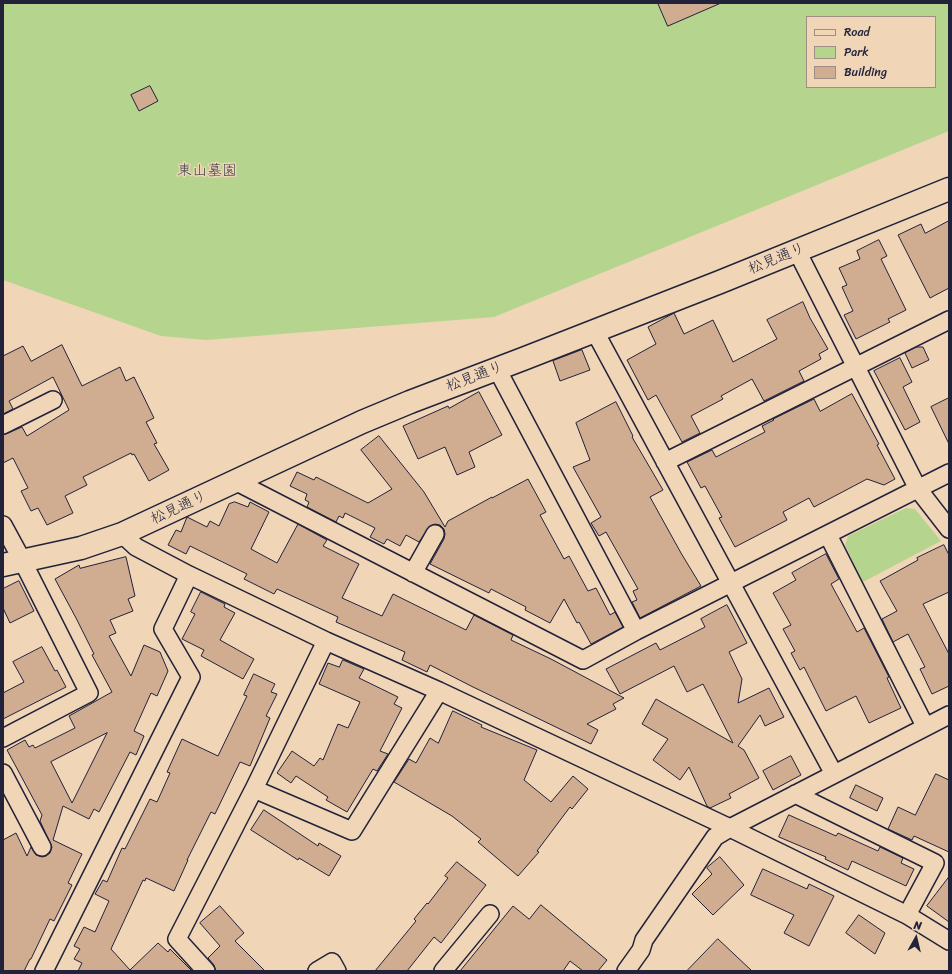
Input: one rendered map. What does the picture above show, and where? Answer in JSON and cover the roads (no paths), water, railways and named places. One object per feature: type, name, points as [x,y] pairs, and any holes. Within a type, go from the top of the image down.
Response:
[{"type":"street","name":"松見通り","points":[[13,563],[81,548],[122,534],[362,422],[797,251],[949,189]]},
{"type":"street","points":[[797,251],[918,489],[949,529]]},
{"type":"street","points":[[665,462],[949,320]]},
{"type":"street","points":[[594,330],[834,774]]},
{"type":"street","points":[[497,369],[636,631]]},
{"type":"street","points":[[3,425],[53,400]]},
{"type":"street","points":[[236,481],[584,660],[636,631],[949,473]]},
{"type":"street","points":[[3,525],[13,563],[89,693],[3,738]]},
{"type":"street","points":[[122,534],[136,547],[189,575],[326,641],[439,691],[730,828],[907,915],[949,941]]},
{"type":"street","points":[[413,573],[435,534]]},
{"type":"street","points":[[828,535],[926,726]]},
{"type":"street","points":[[44,971],[191,677],[163,629],[189,575]]},
{"type":"street","points":[[206,971],[177,939],[254,789],[326,641]]},
{"type":"street","points":[[254,789],[352,831],[439,691]]},
{"type":"street","points":[[626,971],[641,950],[644,940],[715,837],[949,715]]},
{"type":"street","points":[[3,773],[42,847]]},
{"type":"street","points":[[795,794],[935,864],[907,915]]},
{"type":"street","points":[[443,971],[490,914]]},
{"type":"street","points":[[317,971],[332,962],[337,971]]},
{"type":"park label","name":"東山墓園","points":[[207,171]]}]
